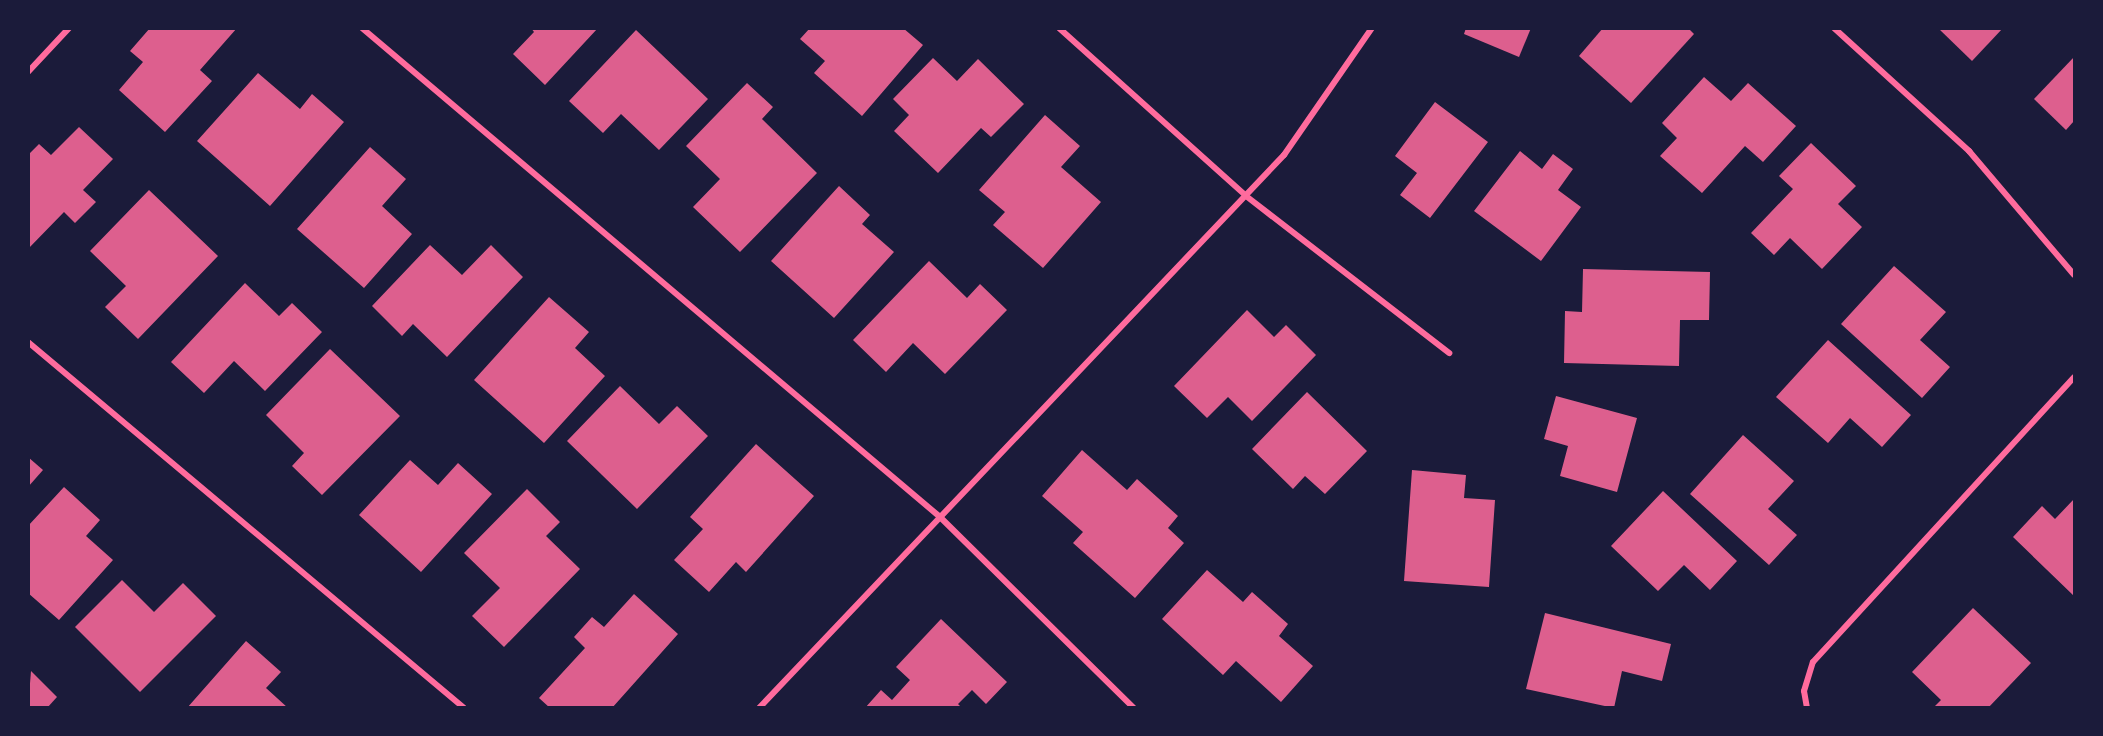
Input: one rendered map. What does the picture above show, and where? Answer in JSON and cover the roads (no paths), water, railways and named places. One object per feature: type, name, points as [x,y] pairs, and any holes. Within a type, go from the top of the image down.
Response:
[{"type":"street","points":[[28,72],[69,28]]},
{"type":"street","points":[[362,28],[940,517],[1134,708]]},
{"type":"street","points":[[1059,28],[1246,196],[1449,353]]},
{"type":"street","points":[[759,708],[940,517],[1108,334],[1246,196],[1324,105],[1372,28]]},
{"type":"street","points":[[1834,28],[1969,151],[2074,275]]},
{"type":"street","points":[[28,342],[464,708]]},
{"type":"street","points":[[1807,708],[1804,691],[1813,662],[2074,376]]}]
